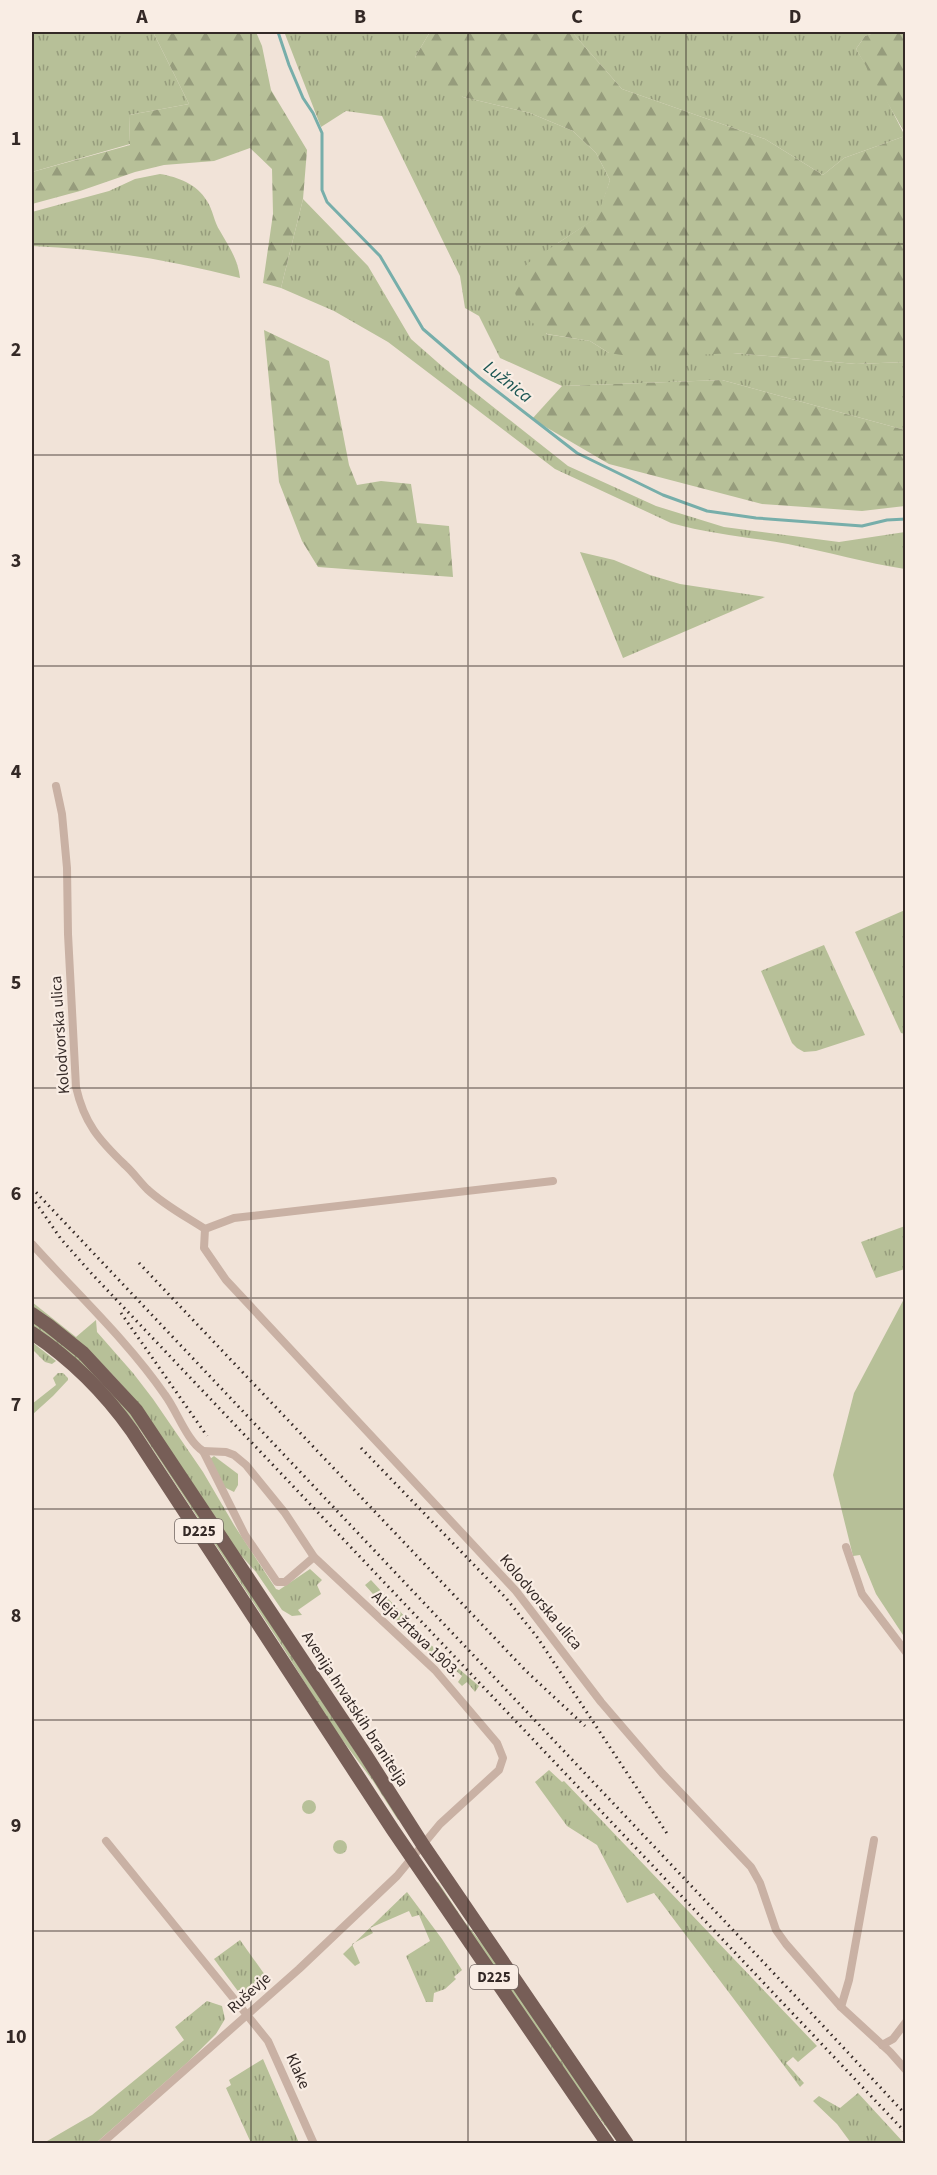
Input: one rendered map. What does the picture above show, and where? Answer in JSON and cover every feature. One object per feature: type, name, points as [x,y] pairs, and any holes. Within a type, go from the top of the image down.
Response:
[{"type":"main road","name":"Avenija hrvatskih branitelja","points":[[32,1314],[83,1353],[136,1410],[423,1845],[627,2144]]},
{"type":"main road","name":"Avenija hrvatskih branitelja","points":[[32,1333],[70,1362],[107,1399],[127,1424],[413,1859],[608,2144]]},
{"type":"street","name":"Kolodvorska ulica","points":[[56,786],[62,814],[68,868],[68,934],[76,1087],[81,1108],[106,1148],[171,1208],[205,1229],[204,1248],[226,1280],[516,1592],[601,1702],[662,1773],[751,1867],[760,1883],[776,1930],[842,2007],[906,2070]]},
{"type":"street","points":[[205,1229],[234,1218],[553,1181]]},
{"type":"street","points":[[32,1244],[129,1349],[166,1395],[194,1443],[203,1451],[245,1536],[277,1582],[285,1582],[314,1557]]},
{"type":"street","name":"Aleja žrtava 1903.","points":[[203,1451],[226,1452],[234,1455],[260,1481],[285,1513],[314,1557],[435,1671],[497,1743],[503,1754],[499,1770],[440,1824],[413,1859]]},
{"type":"street","points":[[846,1548],[862,1594],[906,1652]]},
{"type":"street","points":[[842,2007],[874,1840]]},
{"type":"street","name":"Klake","points":[[106,1841],[271,2046],[314,2144]]},
{"type":"street","name":"Ruševje","points":[[100,2144],[327,1944],[413,1859]]},
{"type":"street","points":[[882,2045],[892,2038],[906,2022]]},
{"type":"green space","points":[[32,32],[153,32],[189,104],[129,115],[130,144],[32,172]]},
{"type":"green space","points":[[153,32],[256,32],[262,46],[271,90],[307,150],[303,199],[281,288],[263,283],[273,214],[272,169],[250,148],[214,161],[164,165],[135,172],[80,191],[32,204],[32,172],[130,145],[129,115],[189,104]]},
{"type":"green space","points":[[289,32],[430,32],[415,57],[463,97],[530,113],[573,131],[596,153],[610,180],[598,217],[558,243],[546,334],[590,341],[609,353],[733,353],[856,364],[905,362],[905,430],[722,380],[562,386],[500,358],[479,316],[465,308],[460,276],[382,116],[346,111],[321,127],[285,34]]},
{"type":"green space","points":[[430,32],[572,32],[622,89],[765,139],[823,175],[844,158],[905,136],[905,362],[856,364],[733,353],[641,358],[609,353],[590,341],[547,334],[520,313],[513,284],[528,263],[597,217],[610,180],[596,153],[573,131],[530,113],[463,97],[428,78],[415,57]]},
{"type":"green space","points":[[572,32],[877,32],[865,36],[856,49],[881,89],[905,136],[844,158],[823,175],[765,139],[622,89]]},
{"type":"green space","points":[[877,32],[905,32],[905,133],[856,49],[865,36]]},
{"type":"green space","points":[[160,174],[186,182],[203,195],[235,259],[240,278],[137,256],[32,246],[32,212],[109,191],[135,179]]},
{"type":"green space","points":[[303,199],[368,266],[411,339],[568,466],[656,506],[724,527],[839,542],[905,532],[905,569],[788,544],[714,533],[671,523],[555,469],[388,342],[334,311],[281,288]]},
{"type":"green space","points":[[264,330],[329,361],[349,465],[357,485],[381,481],[411,484],[417,523],[449,526],[453,577],[318,567],[302,541],[279,482]]},
{"type":"green space","points":[[722,380],[905,430],[905,506],[862,511],[762,504],[609,464],[532,419],[562,386]]},
{"type":"green space","points":[[580,552],[614,560],[680,584],[765,597],[623,658]]},
{"type":"green space","points":[[905,910],[905,1034],[901,1033],[855,932]]},
{"type":"green space","points":[[824,945],[865,1035],[816,1051],[804,1052],[792,1043],[761,971]]},
{"type":"green space","points":[[905,1226],[905,1269],[876,1278],[861,1242]]},
{"type":"green space","points":[[905,1297],[905,1638],[876,1594],[860,1555],[853,1556],[833,1475],[854,1393]]},
{"type":"green space","points":[[32,1302],[76,1337],[96,1320],[97,1332],[153,1399],[203,1472],[276,1589],[279,1590],[310,1569],[322,1580],[317,1585],[321,1594],[298,1610],[302,1615],[292,1616],[282,1610],[256,1572],[236,1550],[131,1395],[78,1341],[32,1307]]},
{"type":"green space","points":[[32,1320],[77,1355],[124,1403],[400,1819],[398,1820],[373,1781],[334,1729],[140,1430],[122,1407],[32,1326]]},
{"type":"green space","points":[[32,1342],[56,1361],[52,1364],[45,1362],[32,1349]]},
{"type":"green space","points":[[58,1373],[63,1373],[68,1380],[32,1415],[32,1404],[56,1385],[53,1378]]},
{"type":"green space","points":[[214,1456],[238,1474],[238,1485],[234,1492],[224,1487],[210,1459]]},
{"type":"green space","points":[[371,1580],[431,1645],[479,1686],[475,1692],[467,1682],[462,1686],[458,1682],[462,1676],[454,1669],[450,1674],[423,1645],[403,1628],[365,1585]]},
{"type":"green space","points":[[323,1667],[363,1724],[365,1730],[360,1729]]},
{"type":"green space","points":[[549,1770],[562,1782],[564,1781],[817,2046],[798,2062],[793,2057],[786,2063],[804,2083],[800,2087],[654,1893],[627,1903],[597,1845],[567,1826],[535,1782]]},
{"type":"green space","points":[[309,1800],[314,1802],[316,1807],[314,1812],[309,1814],[304,1812],[302,1807],[304,1802]]},
{"type":"green space","points":[[340,1840],[345,1842],[347,1847],[345,1852],[340,1854],[335,1852],[333,1847],[335,1842]]},
{"type":"green space","points":[[438,1882],[622,2143],[618,2143],[579,2091],[435,1884]]},
{"type":"green space","points":[[407,1892],[462,1970],[445,1989],[434,1993],[433,2002],[426,2002],[406,1956],[430,1941],[419,1915],[412,1917],[409,1911],[370,1928],[373,1933],[355,1942]]},
{"type":"green space","points":[[240,1940],[270,1982],[250,1999],[243,1998],[214,1959]]},
{"type":"green space","points":[[352,1945],[360,1963],[355,1966],[343,1954]]},
{"type":"green space","points":[[207,2001],[222,2006],[225,2019],[216,2034],[188,2062],[96,2143],[42,2144],[92,2115],[184,2040],[175,2027]]},
{"type":"green space","points":[[263,2059],[299,2143],[251,2143],[226,2088],[231,2085],[229,2080]]},
{"type":"green space","points":[[858,2093],[904,2143],[851,2143],[837,2124],[813,2101],[819,2096],[840,2108]]},
{"type":"waterway","name":"Lužnica","points":[[278,32],[303,98],[322,133],[322,190],[327,202],[380,256],[423,329],[480,378],[577,453],[663,495],[707,511],[756,518],[862,526],[887,520],[906,519]]},
{"type":"railway","points":[[32,1188],[906,2115]]},
{"type":"railway","points":[[32,1197],[61,1239],[92,1274],[906,2133]]},
{"type":"railway","points":[[139,1263],[526,1671],[585,1726]]},
{"type":"railway","points":[[121,1313],[207,1436]]},
{"type":"railway","points":[[361,1448],[506,1598],[537,1637],[668,1835]]}]
